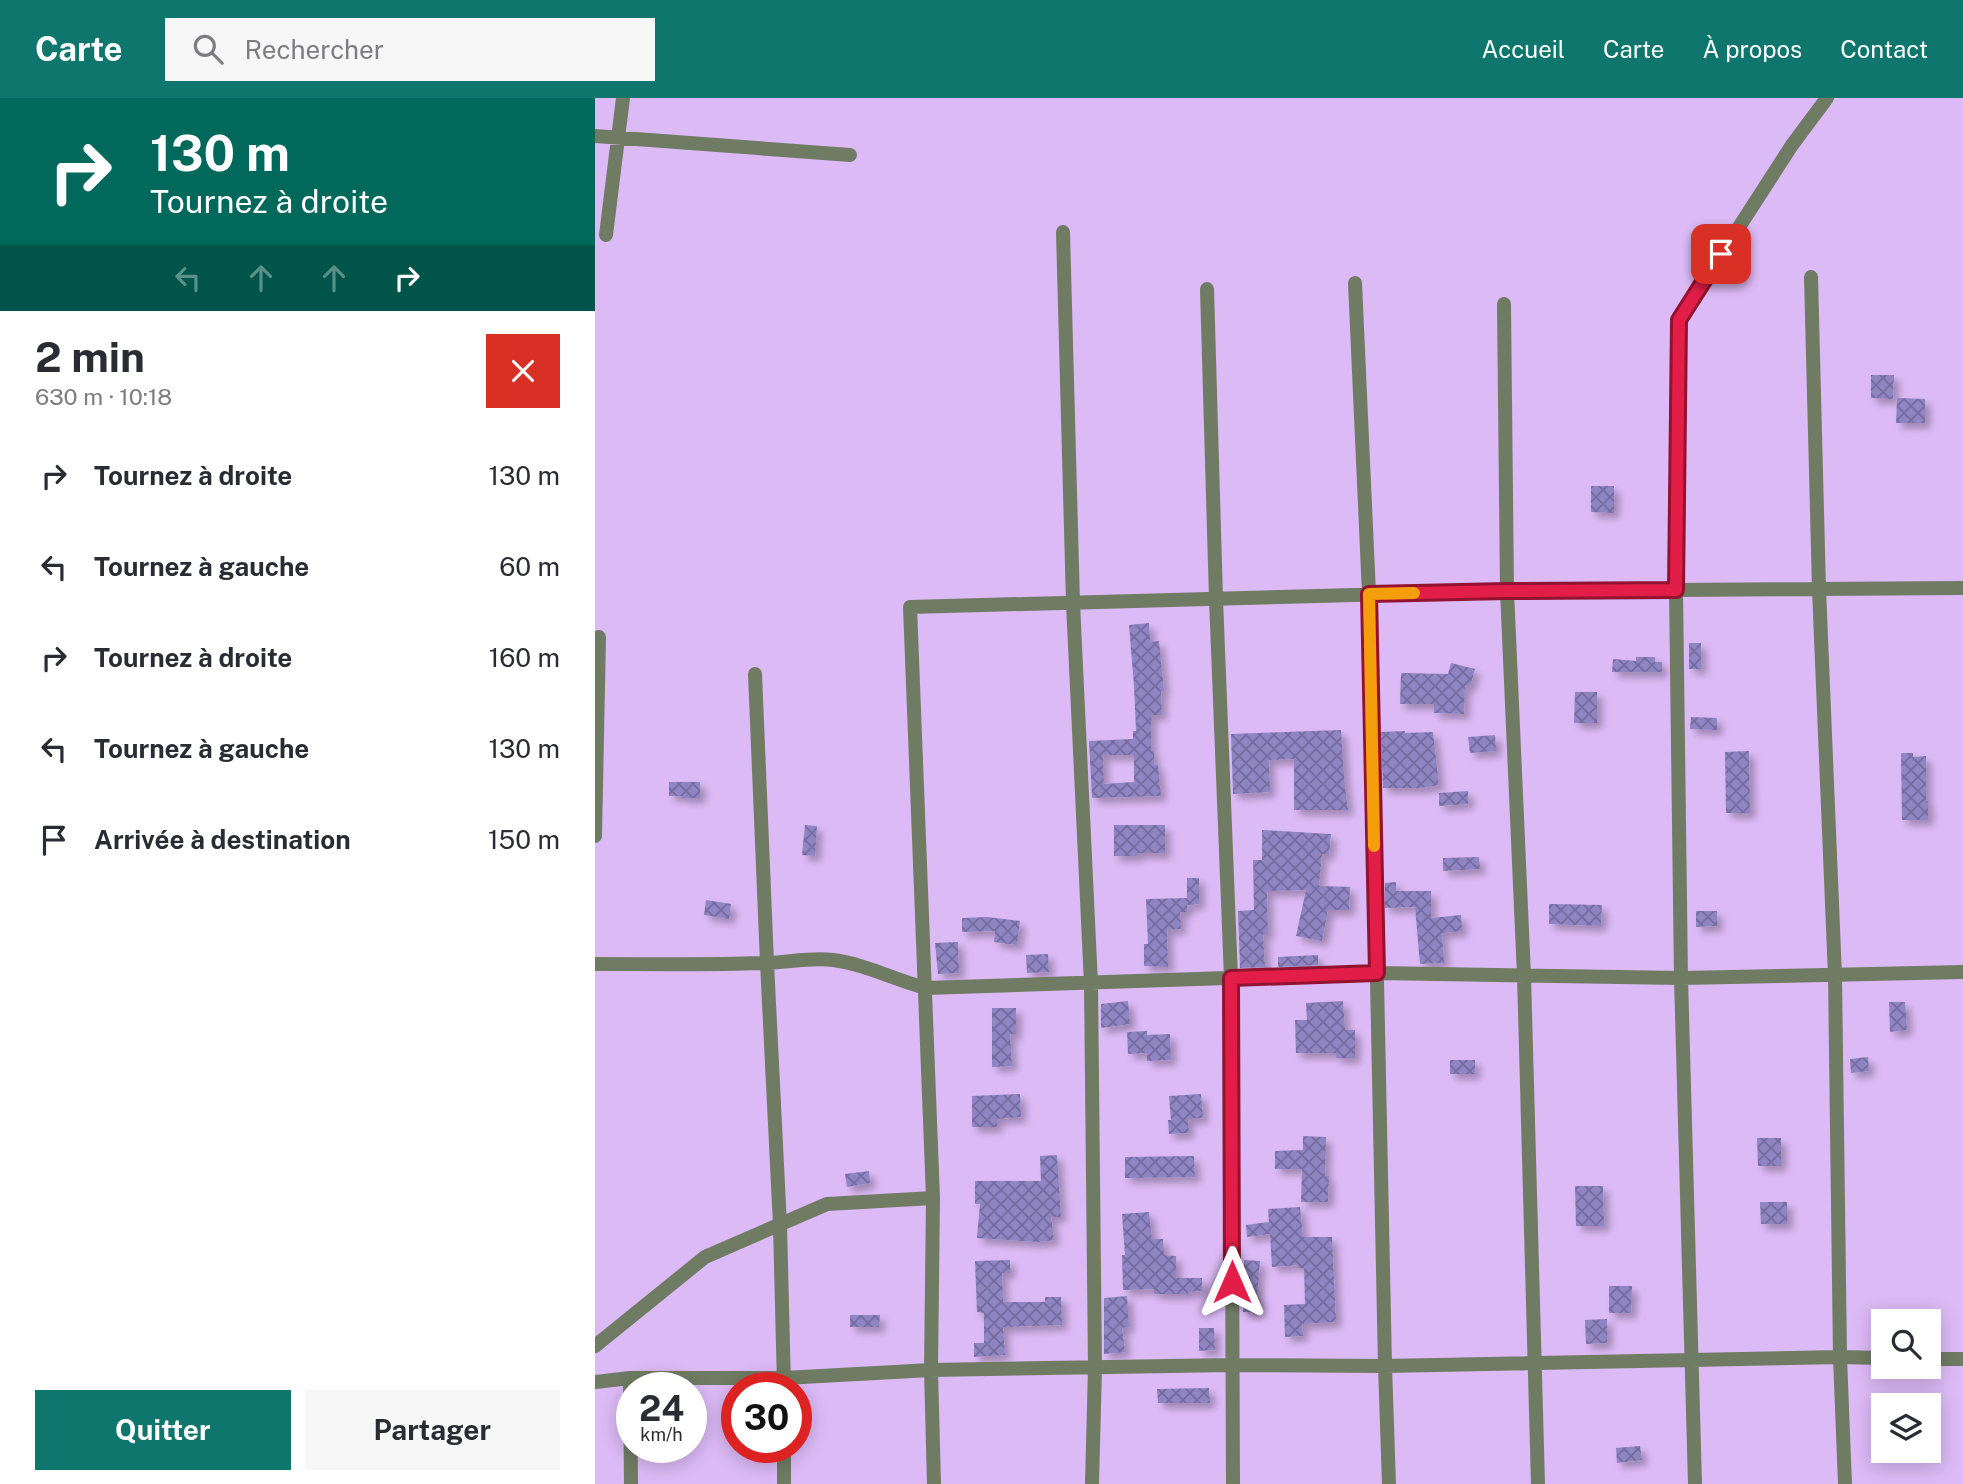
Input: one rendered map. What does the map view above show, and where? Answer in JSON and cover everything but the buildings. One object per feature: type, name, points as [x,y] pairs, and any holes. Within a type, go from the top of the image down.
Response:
[{"type":"street","points":[[606,234],[623,98]]},
{"type":"street","points":[[1696,1484],[1681,978],[1676,590],[1679,320],[1792,145],[1827,98]]},
{"type":"street","points":[[595,136],[850,155]]},
{"type":"street","points":[[1063,232],[1073,603],[1091,984],[1095,1368],[1092,1484]]},
{"type":"street","points":[[1811,277],[1819,589],[1835,976],[1840,1357],[1845,1484]]},
{"type":"street","points":[[1355,283],[1369,594],[1389,1484]]},
{"type":"street","points":[[1207,289],[1231,978],[1233,1484]]},
{"type":"street","points":[[1504,304],[1507,591],[1524,976],[1538,1484]]},
{"type":"street","points":[[934,1484],[931,1370],[933,1198],[910,607],[1507,591],[1963,589]]},
{"type":"street","points":[[595,836],[599,637]]},
{"type":"street","points":[[755,674],[780,1225],[784,1372]]},
{"type":"street","points":[[595,964],[834,960],[926,988],[1377,973],[1681,978],[1963,972]]},
{"type":"street","points":[[595,1346],[705,1257],[827,1204],[933,1198]]},
{"type":"street","points":[[812,1381],[931,1370],[1871,1358]]},
{"type":"street","points":[[1941,1359],[1963,1359]]},
{"type":"street","points":[[595,1382],[616,1380]]},
{"type":"street","points":[[631,1463],[631,1484]]},
{"type":"street","points":[[784,1463],[784,1484]]},
{"type":"slow traffic","points":[[1374,846],[1369,594],[1414,593]]},
{"type":"route","points":[[1232,1282],[1231,978],[1377,973],[1369,594],[1676,590],[1679,320],[1721,254]]}]
